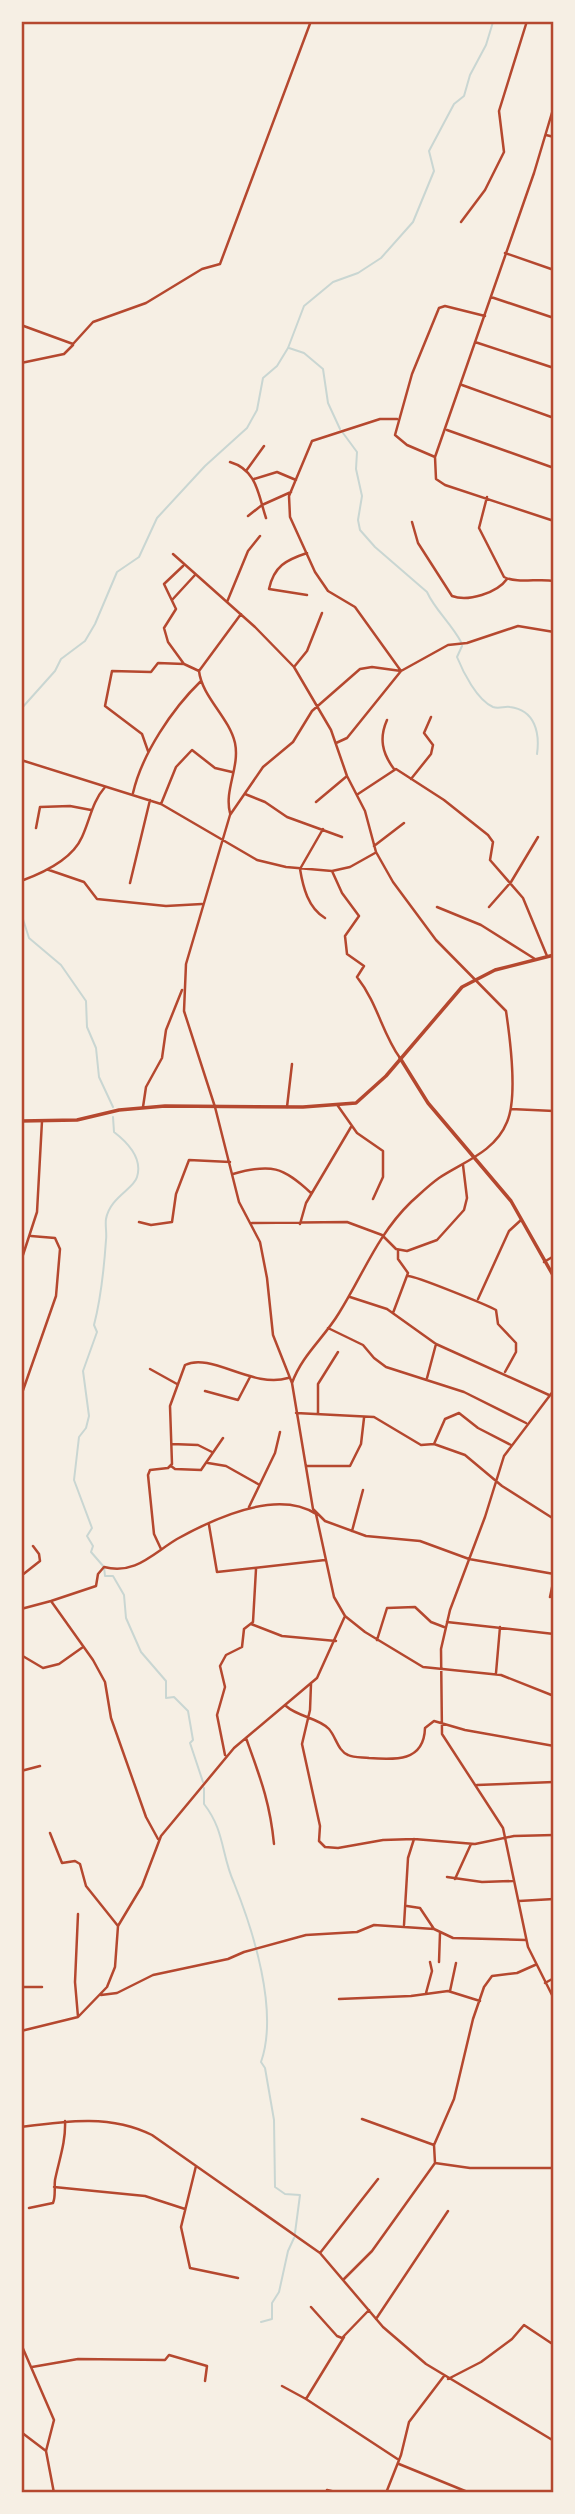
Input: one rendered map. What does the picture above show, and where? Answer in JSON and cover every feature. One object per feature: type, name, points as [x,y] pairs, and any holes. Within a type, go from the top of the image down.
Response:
[{"type":"street","points":[[21,363],[64,354],[93,322],[146,303],[202,269],[220,264],[311,21]]},
{"type":"street","points":[[461,222],[485,190],[504,152],[499,111],[527,21]]},
{"type":"street","points":[[554,106],[447,430],[435,457],[434,476],[440,483],[554,521]]},
{"type":"street","points":[[546,135],[554,138]]},
{"type":"street","points":[[505,253],[554,270]]},
{"type":"street","points":[[491,297],[554,318]]},
{"type":"street","points":[[435,457],[397,439],[397,419],[439,308],[445,306],[485,316]]},
{"type":"street","points":[[21,325],[70,344],[75,343]]},
{"type":"street","points":[[475,342],[554,368]]},
{"type":"street","points":[[461,385],[554,418]]},
{"type":"street","points":[[397,419],[380,419],[312,441],[291,492],[288,512],[315,572],[328,591],[355,607],[401,671]]},
{"type":"street","points":[[447,430],[554,468]]},
{"type":"street","points":[[246,471],[264,446]]},
{"type":"street","points":[[229,462],[254,478],[266,518]]},
{"type":"street","points":[[254,478],[277,472],[296,480]]},
{"type":"street","points":[[248,516],[262,505],[291,492]]},
{"type":"street","points":[[487,497],[479,528],[496,565],[507,579]]},
{"type":"street","points":[[412,522],[418,544],[452,596],[464,598],[491,591],[507,579],[554,581]]},
{"type":"street","points":[[227,602],[248,551],[260,536]]},
{"type":"street","points":[[307,553],[282,564],[271,578],[269,589],[307,595]]},
{"type":"street","points":[[173,554],[183,566],[241,614],[294,667],[336,743],[347,776],[358,794],[376,852],[393,882],[436,940],[506,1011],[511,1109],[499,1134],[474,1160],[438,1179],[408,1205],[382,1235],[349,1296],[309,1351],[292,1383]]},
{"type":"street","points":[[183,566],[164,584],[176,609],[164,628],[165,635],[184,664]]},
{"type":"street","points":[[172,600],[195,575]]},
{"type":"street","points":[[294,667],[318,631],[322,613]]},
{"type":"street","points":[[230,815],[228,799],[236,752],[234,740],[201,681],[199,671],[241,614]]},
{"type":"street","points":[[336,743],[347,738],[401,671],[448,645],[467,643],[510,627],[525,625],[553,631],[554,651]]},
{"type":"street","points":[[148,751],[142,734],[105,706],[112,671],[151,671],[158,663],[184,664],[199,671]]},
{"type":"street","points":[[143,1107],[146,1087],[162,1058],[166,1030],[184,987],[202,904],[230,815],[263,767],[293,742],[307,716],[360,669],[372,667],[401,671]]},
{"type":"street","points":[[133,794],[148,751],[188,694],[201,681]]},
{"type":"street","points":[[411,779],[433,749],[425,733],[431,717]]},
{"type":"street","points":[[387,720],[381,732],[383,752],[394,769],[460,811],[492,838],[490,860],[523,898],[547,956]]},
{"type":"street","points":[[161,804],[176,767],[192,750],[208,764],[233,772]]},
{"type":"street","points":[[21,760],[161,804],[257,860],[300,869],[332,871],[350,867],[376,852]]},
{"type":"street","points":[[358,794],[394,769]]},
{"type":"street","points":[[316,803],[347,776]]},
{"type":"street","points":[[21,881],[49,870],[78,846],[92,810],[105,787]]},
{"type":"street","points":[[245,794],[265,802],[286,817],[342,837]]},
{"type":"street","points":[[130,883],[150,800]]},
{"type":"street","points":[[36,828],[40,807],[70,806],[92,810]]},
{"type":"street","points":[[374,846],[404,823]]},
{"type":"street","points":[[323,829],[300,869],[306,895],[317,913],[325,918]]},
{"type":"street","points":[[488,907],[511,882],[538,837]]},
{"type":"street","points":[[49,870],[84,883],[97,899],[166,906],[202,904]]},
{"type":"street","points":[[332,871],[342,893],[359,916],[345,936],[347,954],[364,966],[357,977],[386,1026],[387,1040],[428,1103],[511,1201],[554,1278]]},
{"type":"street","points":[[437,907],[481,925],[535,959]]},
{"type":"street","points":[[21,1121],[77,1120],[143,1107],[338,1106],[362,1099],[452,998],[473,979],[554,955]]},
{"type":"street","points":[[184,987],[186,1020],[215,1107],[239,1202],[252,1223],[266,1270],[273,1335],[292,1383],[334,1597],[345,1616],[418,1665],[495,1674],[554,1696]]},
{"type":"street","points":[[287,1107],[292,1064]]},
{"type":"street","points":[[338,1106],[351,1127],[383,1151],[383,1177],[373,1199]]},
{"type":"street","points":[[511,1109],[554,1111]]},
{"type":"street","points":[[21,1261],[31,1236],[40,1184],[42,1121]]},
{"type":"street","points":[[300,1224],[311,1193],[351,1127]]},
{"type":"street","points":[[139,1222],[151,1225],[172,1222],[176,1194],[189,1160],[230,1162]]},
{"type":"street","points":[[252,1223],[347,1222],[382,1235],[399,1250],[407,1251],[437,1240],[444,1228],[460,1216],[467,1198],[463,1165]]},
{"type":"street","points":[[233,1174],[258,1168],[276,1168],[291,1174],[311,1193]]},
{"type":"street","points":[[478,1299],[509,1231],[521,1220]]},
{"type":"street","points":[[21,1396],[56,1296],[60,1249],[55,1238],[31,1236]]},
{"type":"street","points":[[21,1247],[26,1249]]},
{"type":"street","points":[[393,1314],[408,1276],[403,1263],[397,1257],[399,1250]]},
{"type":"street","points":[[544,1262],[554,1256]]},
{"type":"street","points":[[408,1276],[420,1278],[452,1294],[478,1299],[496,1310],[498,1324],[516,1343],[516,1352],[505,1372]]},
{"type":"street","points":[[349,1296],[379,1305],[436,1344],[505,1372],[549,1395]]},
{"type":"street","points":[[328,1328],[363,1345],[374,1359],[386,1367],[426,1378],[481,1399],[526,1423]]},
{"type":"street","points":[[426,1378],[436,1344]]},
{"type":"street","points":[[318,1413],[318,1384],[338,1352]]},
{"type":"street","points":[[171,1466],[170,1406],[177,1384],[189,1363],[214,1364],[250,1377],[277,1380],[289,1377]]},
{"type":"street","points":[[150,1369],[177,1384]]},
{"type":"street","points":[[205,1391],[238,1400],[250,1377]]},
{"type":"street","points":[[554,1390],[526,1423],[501,1464],[445,1627],[439,1722],[442,1734],[498,1819],[505,1838],[527,1940],[535,1965],[554,1999]]},
{"type":"street","points":[[296,1413],[380,1420],[421,1446],[434,1444],[465,1455],[497,1482],[554,1518]]},
{"type":"street","points":[[434,1444],[445,1419],[460,1413],[478,1428],[511,1444]]},
{"type":"street","points":[[307,1466],[351,1466],[361,1444],[365,1417]]},
{"type":"street","points":[[249,1507],[275,1453],[280,1433]]},
{"type":"street","points":[[161,1549],[154,1535],[148,1475],[150,1470],[171,1466],[198,1472],[208,1463],[212,1452],[223,1438]]},
{"type":"street","points":[[172,1444],[198,1445],[212,1452]]},
{"type":"street","points":[[208,1463],[226,1466],[258,1484]]},
{"type":"street","points":[[352,1531],[363,1490]]},
{"type":"street","points":[[21,1609],[96,1586],[98,1574],[104,1567],[121,1570],[134,1568],[161,1549],[249,1507],[293,1506],[366,1536],[420,1541],[470,1559],[554,1576],[550,1597]]},
{"type":"street","points":[[209,1525],[217,1572],[325,1560]]},
{"type":"street","points":[[21,1576],[40,1561],[33,1546]]},
{"type":"street","points":[[226,1756],[217,1715],[225,1687],[220,1667],[226,1654],[242,1647],[244,1629],[251,1625],[255,1615],[252,1597],[256,1569]]},
{"type":"street","points":[[51,1601],[107,1688],[111,1718],[146,1817],[158,1839]]},
{"type":"street","points":[[377,1640],[387,1608],[415,1607],[431,1622],[445,1627]]},
{"type":"street","points":[[345,1616],[336,1641],[312,1684],[302,1744],[320,1826],[321,1844],[338,1848],[383,1840],[414,1839],[471,1844],[505,1838],[554,1835]]},
{"type":"street","points":[[447,1622],[554,1633]]},
{"type":"street","points":[[251,1625],[282,1636],[336,1641]]},
{"type":"street","points":[[495,1674],[500,1628]]},
{"type":"street","points":[[21,1655],[43,1668],[59,1664],[83,1647]]},
{"type":"street","points":[[21,2031],[78,2017],[101,1995],[114,1973],[118,1926],[142,1886],[158,1839],[226,1756],[312,1684]]},
{"type":"street","points":[[285,1706],[330,1730],[345,1755],[399,1761],[416,1753],[428,1723],[439,1722],[465,1730],[554,1746]]},
{"type":"street","points":[[246,1738],[259,1767],[271,1815],[274,1844]]},
{"type":"street","points":[[21,1771],[40,1766]]},
{"type":"street","points":[[476,1785],[554,1782]]},
{"type":"street","points":[[50,1833],[62,1863],[75,1861],[80,1864],[92,1896],[99,1900],[118,1926]]},
{"type":"street","points":[[404,1926],[408,1858],[414,1839]]},
{"type":"street","points":[[455,1879],[471,1844]]},
{"type":"street","points":[[447,1877],[513,1881]]},
{"type":"street","points":[[519,1901],[554,1899]]},
{"type":"street","points":[[406,1906],[420,1908],[434,1929],[453,1938],[527,1940]]},
{"type":"street","points":[[78,1914],[75,1982],[78,2017]]},
{"type":"street","points":[[101,1995],[117,1993],[153,1975],[231,1958],[256,1948],[314,1933],[349,1934],[374,1925],[434,1929]]},
{"type":"street","points":[[439,1962],[440,1933]]},
{"type":"street","points":[[426,1993],[432,1971],[429,1962]]},
{"type":"street","points":[[450,1991],[456,1963]]},
{"type":"street","points":[[344,2278],[372,2251],[435,2164],[434,2145],[454,2099],[466,2040],[492,1976],[517,1973],[535,1965]]},
{"type":"street","points":[[545,1983],[554,1978]]},
{"type":"street","points":[[21,1987],[42,1987]]},
{"type":"street","points":[[339,1999],[450,1991],[480,2001]]},
{"type":"street","points":[[362,2119],[434,2145]]},
{"type":"street","points":[[21,2127],[88,2120],[138,2128],[320,2253],[396,2339],[444,2376],[554,2441]]},
{"type":"street","points":[[29,2208],[53,2203],[64,2146],[65,2121]]},
{"type":"street","points":[[435,2164],[470,2168],[554,2168]]},
{"type":"street","points":[[196,2166],[181,2235],[190,2269],[237,2278]]},
{"type":"street","points":[[320,2253],[378,2179]]},
{"type":"street","points":[[54,2187],[145,2196],[185,2209]]},
{"type":"street","points":[[376,2319],[447,2211]]},
{"type":"street","points":[[311,2307],[337,2336],[344,2337]]},
{"type":"street","points":[[306,2399],[344,2337],[369,2310]]},
{"type":"street","points":[[448,2379],[481,2362],[512,2339],[524,2325],[554,2345]]},
{"type":"street","points":[[21,2344],[54,2420],[46,2451],[54,2493]]},
{"type":"street","points":[[32,2367],[78,2359],[165,2360],[172,2355],[209,2367],[205,2381]]},
{"type":"street","points":[[386,2493],[399,2462],[411,2418],[444,2376]]},
{"type":"street","points":[[282,2386],[306,2399],[399,2462],[470,2493]]},
{"type":"street","points":[[21,2432],[46,2451]]},
{"type":"street","points":[[327,2490],[340,2493]]},
{"type":"waterway","points":[[21,709],[55,671],[61,659],[85,641],[117,572],[139,557],[157,518],[205,466],[247,428],[257,410],[263,378],[277,366],[288,348],[304,306],[333,282],[358,273],[381,258],[413,222],[434,171],[429,151],[454,104],[464,96],[470,75],[486,45],[493,22],[490,21]]},
{"type":"waterway","points":[[289,348],[304,353],[323,369],[328,403],[340,429]]},
{"type":"waterway","points":[[343,433],[357,452],[356,469],[362,496],[358,520],[360,530],[375,547],[427,592],[461,642]]},
{"type":"waterway","points":[[462,646],[457,657],[481,698],[493,707],[518,709],[530,718],[538,738],[537,754]]},
{"type":"waterway","points":[[21,913],[29,938],[61,965],[86,1001],[87,1027],[96,1048],[99,1077],[113,1107]]},
{"type":"waterway","points":[[113,1117],[114,1132],[133,1151],[138,1170],[135,1181],[112,1205],[106,1219],[103,1273],[94,1325],[97,1332],[83,1371],[89,1416],[86,1428],[79,1437],[74,1480],[92,1528],[87,1536],[93,1546],[91,1552],[104,1567],[105,1576],[113,1576],[124,1595],[126,1618],[141,1652],[166,1681],[166,1698],[174,1697],[188,1711],[193,1740],[190,1743],[203,1782]]},
{"type":"waterway","points":[[204,1788],[204,1804],[216,1824],[249,1924],[261,1971],[267,2019],[266,2042],[261,2062],[265,2068],[274,2120],[275,2187],[285,2194],[300,2195],[295,2233]]},
{"type":"waterway","points":[[261,2322],[272,2319],[272,2303],[279,2292],[288,2251],[294,2238]]}]
